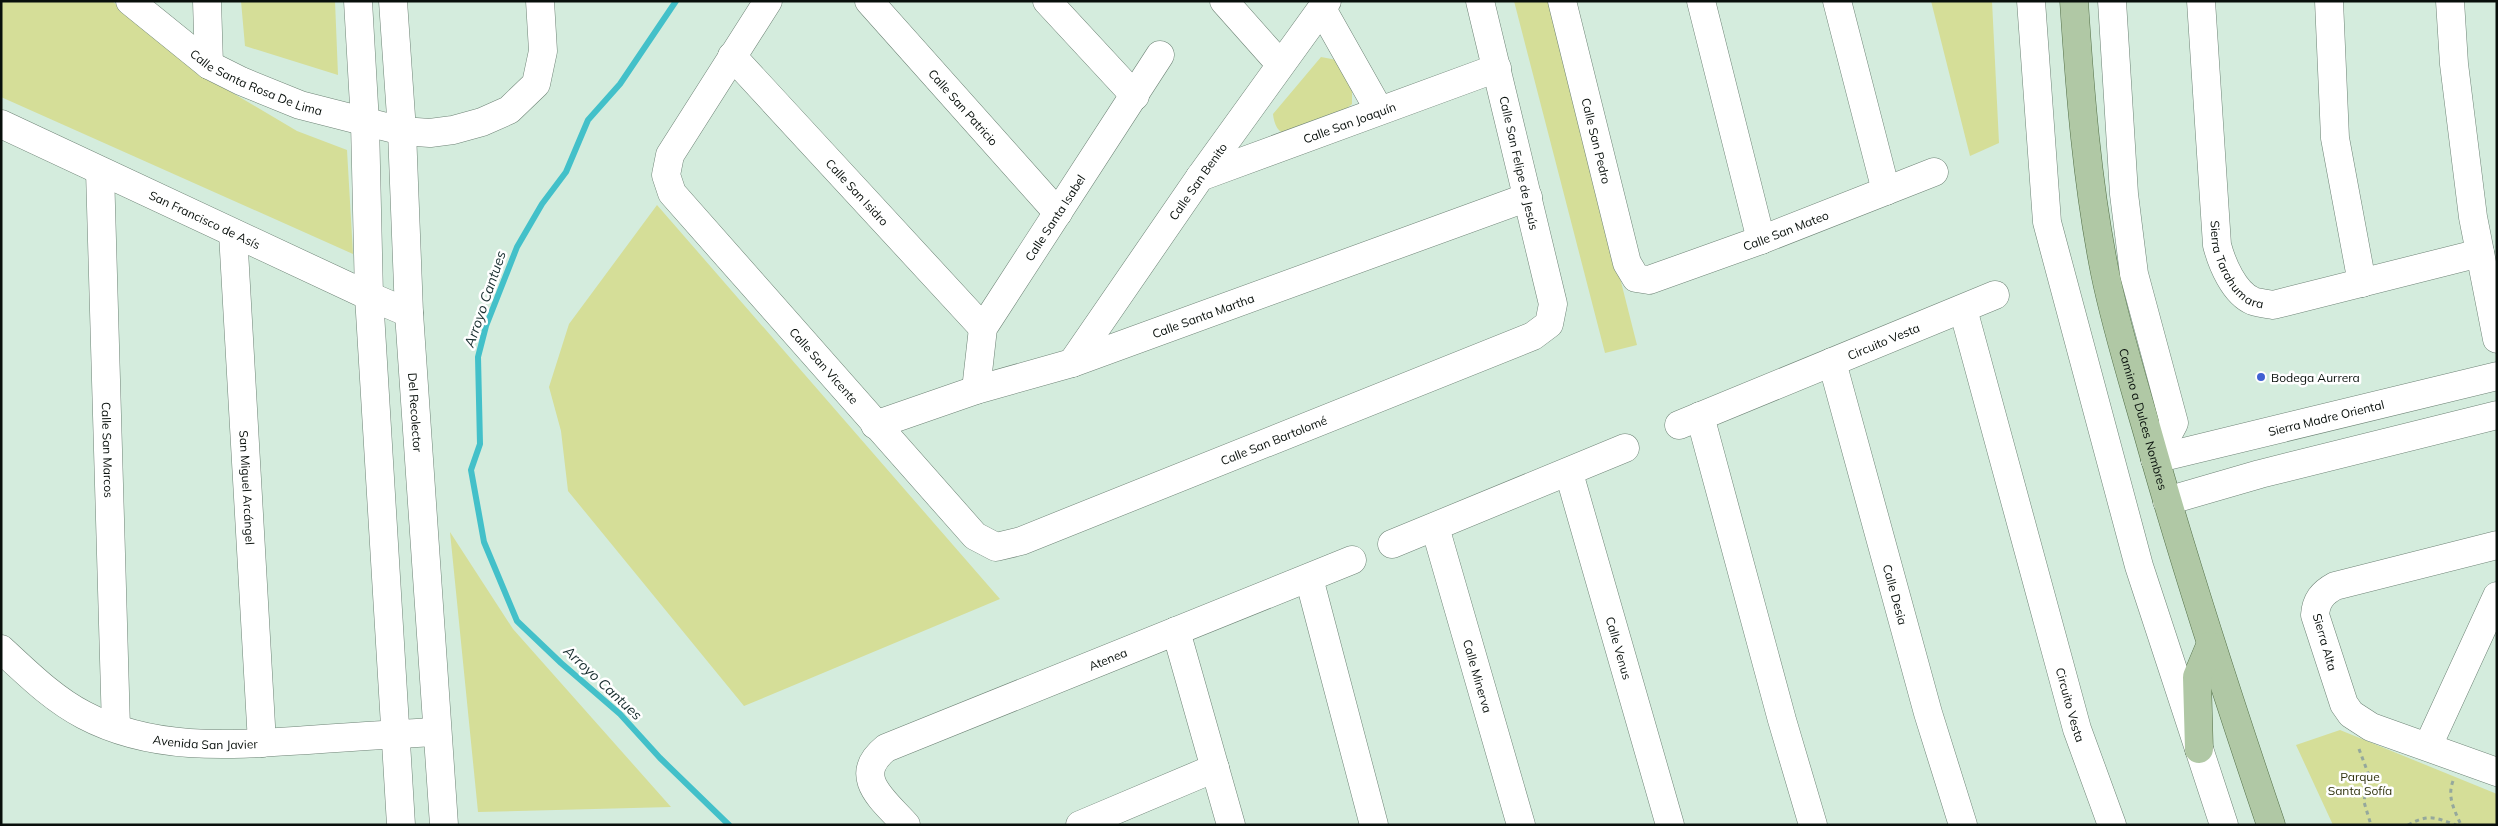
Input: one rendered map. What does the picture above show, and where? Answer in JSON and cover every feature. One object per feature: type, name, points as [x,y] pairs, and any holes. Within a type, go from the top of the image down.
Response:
[{"type":"main road","name":"Camino a Dulces Nombres","points":[[2074,1],[2080,97],[2105,273],[2155,460],[2210,646],[2271,825]]},
{"type":"main road","points":[[2199,749],[2196,677],[2210,646]]},
{"type":"street","name":"Calle Santa Rosa De Lima","points":[[130,1],[209,65],[241,81],[300,105],[365,123],[402,131],[430,133],[453,130],[482,122],[509,110],[536,84],[541,68],[543,50],[540,1]]},
{"type":"street","points":[[207,1],[209,65]]},
{"type":"street","points":[[358,1],[365,123],[369,296],[401,825]]},
{"type":"street","name":"Del Recolector","points":[[393,1],[402,131],[409,314],[444,825]]},
{"type":"street","points":[[732,56],[768,1]]},
{"type":"street","name":"Calle San Patricio","points":[[869,1],[1058,213]]},
{"type":"street","points":[[1047,1],[1135,96]]},
{"type":"street","points":[[1224,1],[1280,64]]},
{"type":"street","name":"Calle San Felipe de Jesús","points":[[1480,1],[1553,304],[1549,324]]},
{"type":"street","name":"Calle San Pedro","points":[[1562,1],[1627,263],[1636,278]]},
{"type":"street","points":[[1702,1],[1761,240]]},
{"type":"street","points":[[1837,1],[1886,191]]},
{"type":"street","points":[[2031,1],[2047,222],[2139,566],[2224,825]]},
{"type":"street","points":[[2112,1],[2124,194],[2134,274],[2174,423],[2155,460]]},
{"type":"street","name":"Sierra Tarahumara","points":[[2200,1],[2217,245],[2223,268],[2236,285],[2252,300],[2273,305],[2480,253]]},
{"type":"street","points":[[2329,1],[2335,138],[2362,283]]},
{"type":"street","points":[[2450,1],[2454,64],[2472,217],[2497,339]]},
{"type":"street","points":[[1324,5],[1379,110]]},
{"type":"street","name":"Calle San Benito","points":[[1072,363],[1200,177],[1324,5]]},
{"type":"street","name":"Calle Santa Isabel","points":[[976,390],[983,328],[1160,55]]},
{"type":"street","name":"Calle San Vicente","points":[[732,56],[666,164],[666,174],[672,193],[975,536],[996,547]]},
{"type":"street","name":"Calle San Isidro","points":[[732,56],[983,328]]},
{"type":"street","name":"Calle San Joaquín","points":[[1200,177],[1497,68]]},
{"type":"street","name":"San Francisco de Asís","points":[[1,124],[409,314]]},
{"type":"street","name":"Calle San Marcos","points":[[100,171],[116,728]]},
{"type":"street","name":"Calle San Mateo","points":[[1636,278],[1649,280],[1761,240],[1934,172]]},
{"type":"street","name":"Calle Santa Martha","points":[[876,425],[976,390],[1072,363],[1528,197]]},
{"type":"street","name":"San Miguel Arcángel","points":[[233,233],[262,743]]},
{"type":"street","points":[[1963,309],[1995,295]]},
{"type":"street","name":"Circuito Vesta","points":[[1814,825],[1690,421],[1963,309],[2077,728],[2112,825]]},
{"type":"street","name":"Calle San Bartolomé","points":[[996,547],[1021,541],[1524,340],[1549,324]]},
{"type":"street","name":"Calle Desia","points":[[1832,362],[1928,714],[1963,825]]},
{"type":"street","name":"Sierra Madre Oriental","points":[[2155,460],[2251,434],[2497,376]]},
{"type":"street","points":[[2167,501],[2260,474],[2497,415]]},
{"type":"street","points":[[2310,420],[2320,459]]},
{"type":"street","points":[[2251,434],[2260,474]]},
{"type":"street","points":[[1392,544],[1569,473],[1625,448]]},
{"type":"street","name":"Calle Venus","points":[[1569,473],[1670,825]]},
{"type":"street","name":"Calle Minerva","points":[[1436,527],[1521,825]]},
{"type":"street","name":"Sierra Alta","points":[[2497,545],[2335,586],[2321,596],[2315,607],[2315,615],[2344,704],[2360,721],[2497,772]]},
{"type":"street","name":"Atenea","points":[[906,825],[878,794],[870,780],[870,766],[874,757],[886,748],[1352,560]]},
{"type":"street","points":[[1309,578],[1374,825]]},
{"type":"street","points":[[2428,746],[2497,596]]},
{"type":"street","points":[[1176,630],[1231,825]]},
{"type":"street","name":"Avenida San Javier","points":[[1,649],[57,699],[84,716],[142,737],[178,744],[262,743],[438,732]]},
{"type":"street","points":[[1080,825],[1215,768]]},
{"type":"path","points":[[2360,721],[2355,740],[2368,772],[2364,802],[2371,825]]},
{"type":"path","points":[[2461,825],[2451,802],[2450,790],[2462,759]]},
{"type":"path","points":[[2408,825],[2422,817],[2436,818],[2456,825]]},
{"type":"green space","points":[[1,1],[112,1],[204,76],[297,131],[347,150],[353,254],[1,97]]},
{"type":"green space","points":[[241,1],[335,1],[338,75],[245,46]]},
{"type":"green space","points":[[1514,1],[1550,1],[1637,345],[1605,353]]},
{"type":"green space","points":[[1931,1],[1992,1],[1999,143],[1970,156]]},
{"type":"green space","points":[[1321,57],[1337,60],[1352,88],[1352,104],[1289,135],[1282,133],[1274,121],[1273,114]]},
{"type":"green space","points":[[657,205],[1000,599],[744,706],[568,491],[561,431],[549,387],[569,324]]},
{"type":"green space","points":[[450,532],[513,629],[671,807],[478,812]]},
{"type":"green space","name":"Parque Santa Sofía","points":[[2340,730],[2497,794],[2497,825],[2333,825],[2296,745]]},
{"type":"waterway","name":"Arroyo Cantues","points":[[676,1],[620,84],[588,120],[566,172],[542,204],[517,247],[486,326],[478,357],[480,444],[471,470],[484,542],[517,621],[561,663],[620,714],[660,758],[729,825]]},
{"type":"place","name":"Bodega Aurrera","points":[[2261,377]]}]
